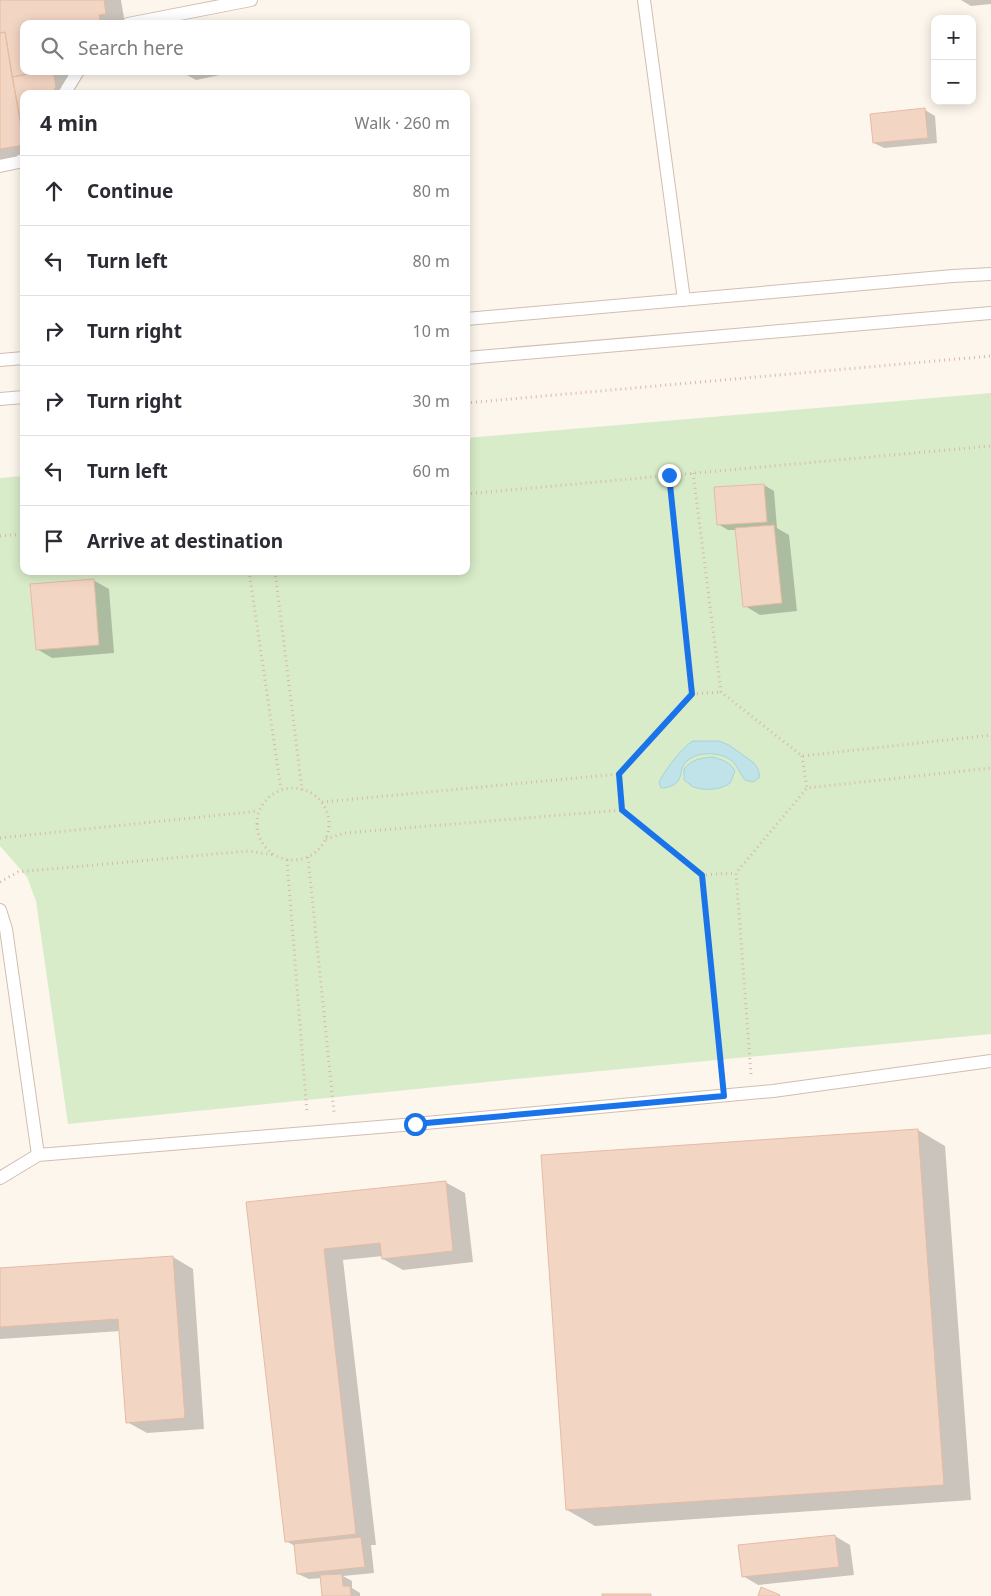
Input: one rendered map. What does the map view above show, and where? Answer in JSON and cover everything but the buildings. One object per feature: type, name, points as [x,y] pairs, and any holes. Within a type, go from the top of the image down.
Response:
[{"type":"lane","points":[[148,20],[251,0]]},
{"type":"lane","points":[[644,0],[684,300]]},
{"type":"lane","points":[[66,90],[76,75]]},
{"type":"lane","points":[[0,166],[20,161]]},
{"type":"lane","points":[[470,319],[991,274]]},
{"type":"lane","points":[[470,358],[991,313]]},
{"type":"lane","points":[[0,360],[20,358]]},
{"type":"lane","points":[[0,399],[20,397]]},
{"type":"lane","points":[[0,910],[6,929],[38,1155]]},
{"type":"lane","points":[[0,1178],[38,1155],[336,1131],[724,1096],[991,1061]]},
{"type":"path","points":[[470,403],[991,356]]},
{"type":"path","points":[[470,494],[991,446]]},
{"type":"path","points":[[693,473],[720,692]]},
{"type":"path","points":[[669,475],[692,694]]},
{"type":"path","points":[[0,536],[20,534]]},
{"type":"path","points":[[250,575],[281,789]]},
{"type":"path","points":[[275,575],[302,790]]},
{"type":"path","points":[[322,802],[619,774],[692,694],[720,692],[802,756],[807,788]]},
{"type":"path","points":[[802,756],[991,736]]},
{"type":"path","points":[[752,1093],[736,873],[807,788],[991,768]]},
{"type":"path","points":[[619,774],[622,810]]},
{"type":"path","points":[[0,882],[18,872],[248,851],[274,855],[287,860],[300,860],[319,850],[326,839],[329,826],[328,814],[322,802],[312,792],[294,787],[281,789],[264,800],[258,811],[257,831],[264,847],[274,855]]},
{"type":"path","points":[[326,839],[345,833],[622,810],[702,875],[736,873]]},
{"type":"path","points":[[0,838],[258,811]]},
{"type":"path","points":[[308,857],[336,1131]]},
{"type":"path","points":[[287,860],[308,1133]]},
{"type":"path","points":[[702,875],[724,1096]]},
{"type":"green space","points":[[991,393],[991,1034],[68,1124],[36,901],[27,877],[0,846],[0,478],[20,476],[20,575],[470,575],[470,438]]},
{"type":"water","points":[[693,741],[719,741],[729,745],[754,763],[760,777],[753,782],[745,780],[734,763],[727,758],[721,755],[701,754],[689,759],[685,763],[679,780],[675,784],[670,787],[661,788],[659,782],[666,771],[688,744]]},
{"type":"water","points":[[713,757],[731,765],[735,771],[730,783],[717,788],[702,789],[684,780],[684,769],[690,763]]},
{"type":"route","points":[[415,1124],[724,1096],[702,875],[622,810],[619,774],[692,694],[669,475]]}]
